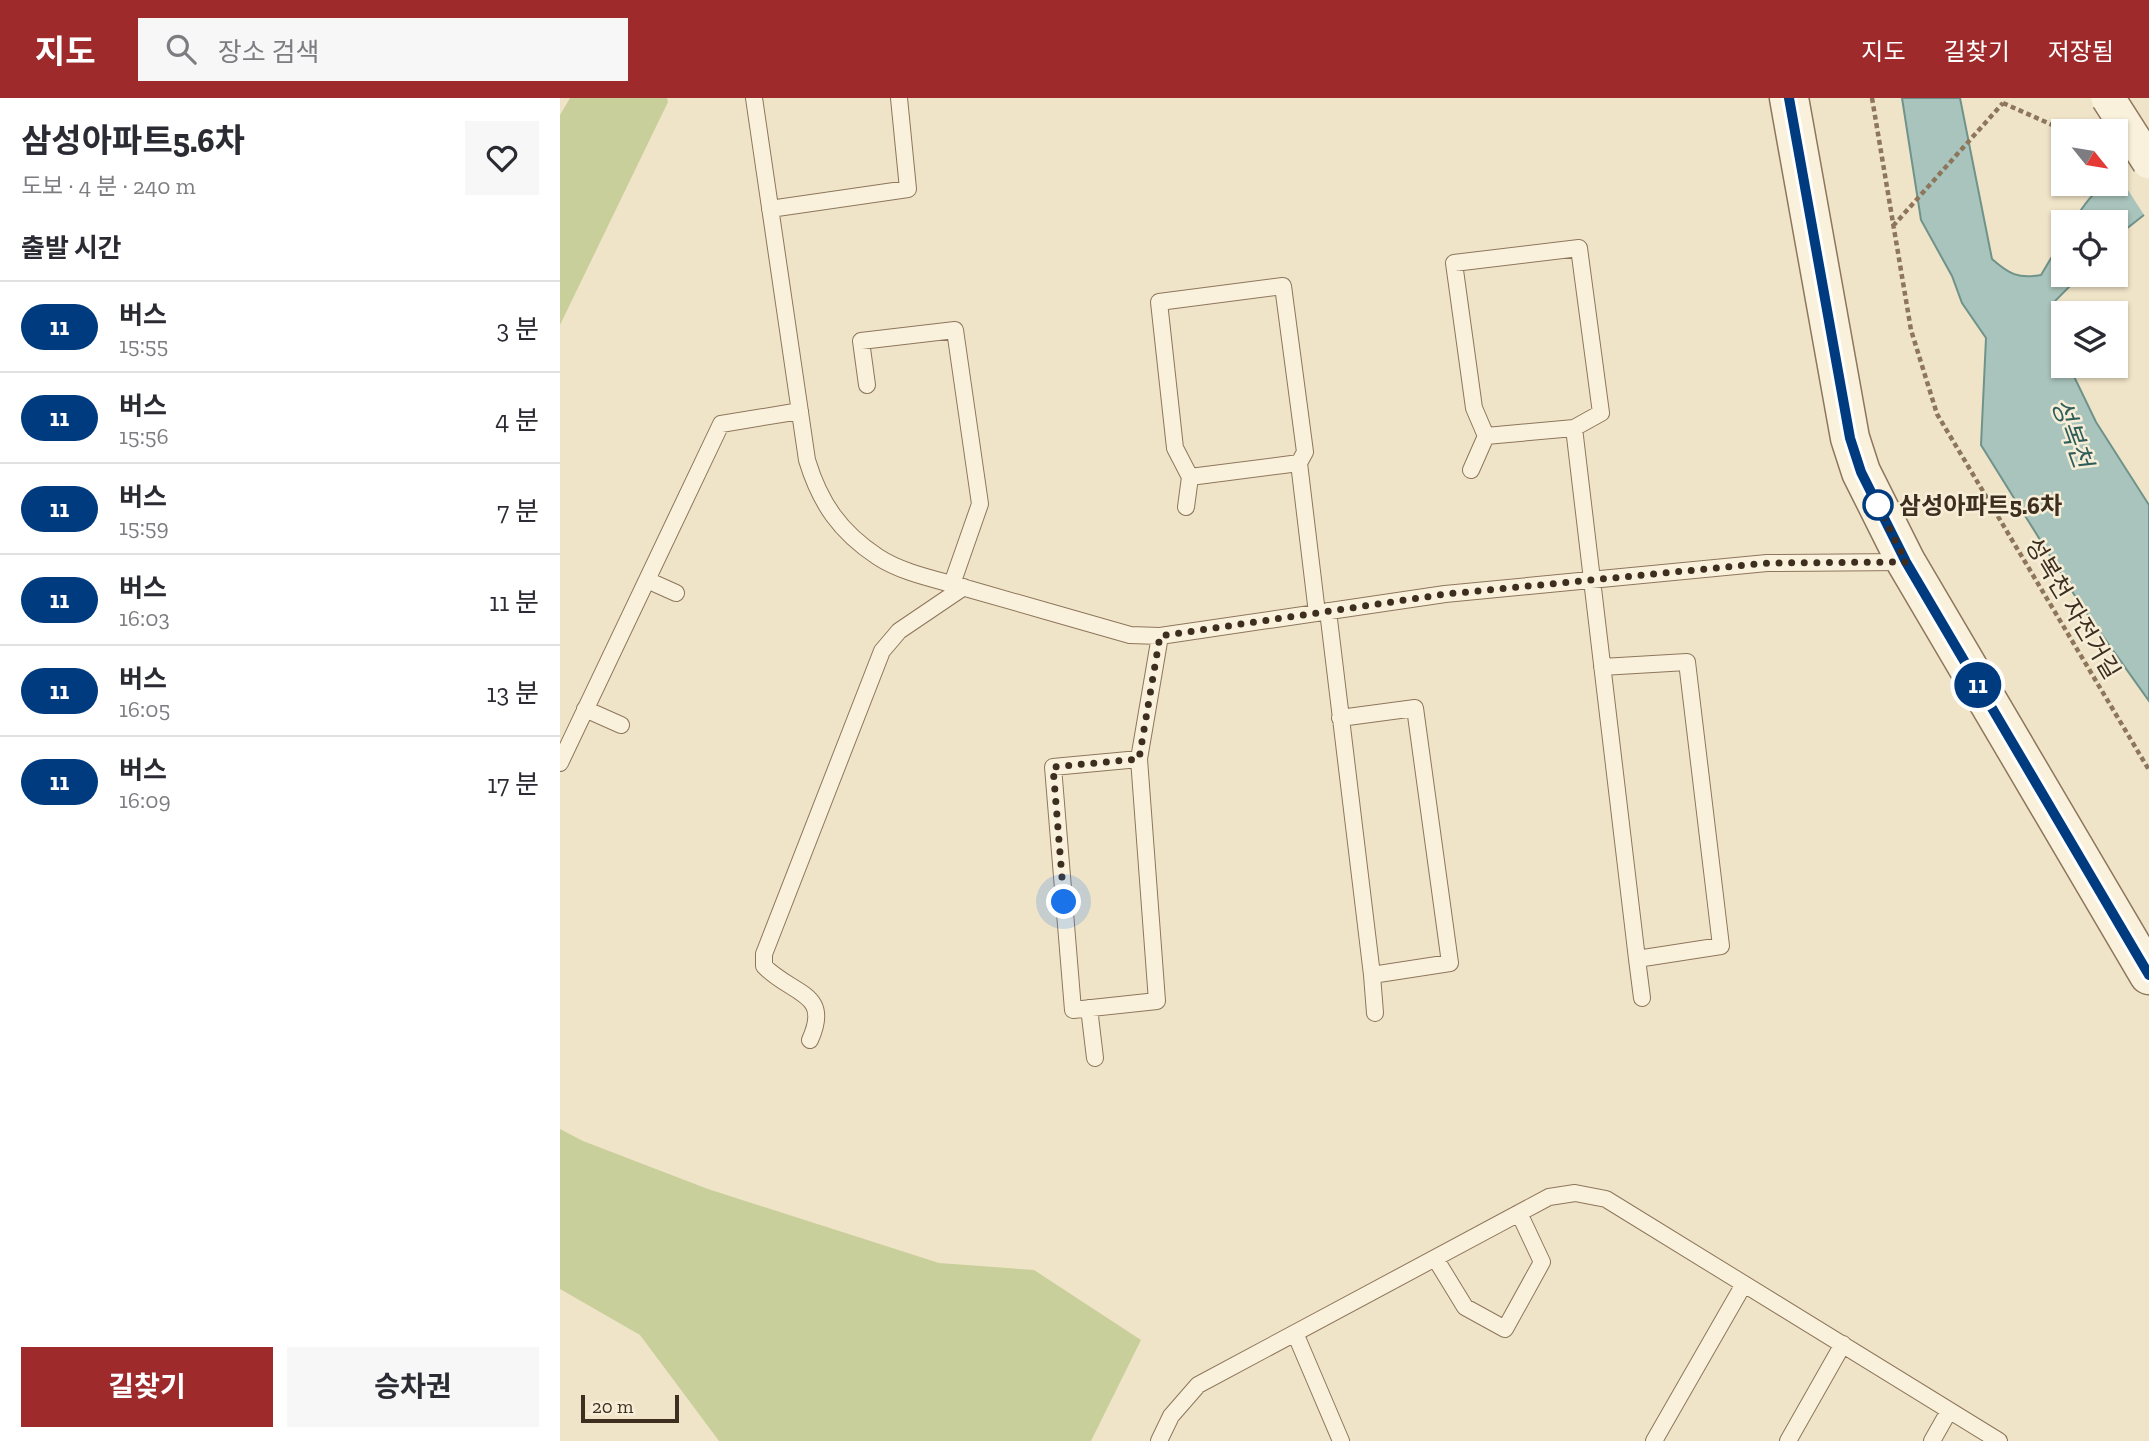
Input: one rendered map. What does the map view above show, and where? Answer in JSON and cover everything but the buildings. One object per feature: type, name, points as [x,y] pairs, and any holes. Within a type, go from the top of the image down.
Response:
[{"type":"street","points":[[1789,98],[1850,438],[1861,472],[1906,562],[2149,975]]},
{"type":"street","points":[[2108,98],[2149,162]]},
{"type":"lane","points":[[754,98],[807,460],[817,492],[832,516],[879,558],[958,586],[1130,635],[1160,636],[1446,594],[1768,563],[1906,562]]},
{"type":"lane","points":[[771,209],[908,189],[899,98]]},
{"type":"lane","points":[[1471,470],[1486,436],[1474,408],[1454,263],[1579,248],[1601,413],[1574,428],[1486,436]]},
{"type":"lane","points":[[1186,507],[1190,477],[1175,448],[1159,302],[1283,286],[1305,452],[1299,463],[1340,718],[1376,1013]]},
{"type":"lane","points":[[810,1040],[819,1021],[817,1010],[811,1000],[764,966],[764,954],[882,651],[899,631],[958,586],[980,504],[955,330],[861,341],[867,385]]},
{"type":"lane","points":[[560,763],[721,424],[800,411]]},
{"type":"lane","points":[[1574,428],[1642,998]]},
{"type":"lane","points":[[1190,477],[1299,463]]},
{"type":"lane","points":[[647,580],[676,593]]},
{"type":"lane","points":[[1139,759],[1053,767],[1073,1010],[1157,1001],[1139,759],[1160,636]]},
{"type":"lane","points":[[1602,667],[1687,662],[1692,702],[1721,946],[1637,960]]},
{"type":"lane","points":[[1340,718],[1415,708],[1450,963],[1372,975]]},
{"type":"lane","points":[[585,709],[621,725]]},
{"type":"lane","points":[[1089,1008],[1095,1058]]},
{"type":"lane","points":[[1158,1441],[1171,1416],[1198,1385],[1549,1197],[1575,1193],[1593,1194],[1606,1199],[1999,1441]]},
{"type":"lane","points":[[1435,1258],[1465,1307],[1505,1329],[1542,1262],[1519,1213]]},
{"type":"lane","points":[[1654,1441],[1744,1284]]},
{"type":"lane","points":[[1295,1333],[1341,1441]]},
{"type":"lane","points":[[1788,1441],[1843,1344]]},
{"type":"lane","points":[[1932,1441],[1949,1411]]},
{"type":"path","name":"성복천 자전거길","points":[[1871,98],[1911,330],[1937,414],[2149,770]]},
{"type":"path","points":[[1892,227],[2003,101],[2051,124]]},
{"type":"green space","points":[[570,98],[667,98],[668,102],[560,325],[560,115]]},
{"type":"green space","points":[[560,1129],[583,1141],[708,1189],[939,1263],[1034,1270],[1141,1340],[1091,1441],[719,1441],[640,1335],[560,1289]]},
{"type":"water","name":"성복천","points":[[1902,98],[1960,98],[1992,259],[2014,274],[2026,276],[2041,275],[2051,258],[2051,287],[2069,287],[2055,301],[2051,301],[2051,378],[2075,378],[2096,422],[2149,505],[2149,701],[2080,604],[1981,445],[1986,338],[1962,303],[1952,276],[1921,220]]},
{"type":"water","points":[[2149,152],[2149,211],[2128,228],[2128,210],[2081,210],[2092,196],[2128,196],[2128,169]]},
{"type":"pier","points":[[2149,149],[2149,215],[2146,218],[2128,190],[2128,165]]},
{"type":"bus line","name":"11","points":[[1789,98],[1850,438],[1861,472],[1906,562],[2149,975]]},
{"type":"place","name":"삼성아파트5.6차","points":[[1878,505]]},
{"type":"route","points":[[1064,902],[1053,767],[1139,759],[1160,636],[1446,594],[1768,563],[1906,562],[1872,494],[1878,505]]}]
